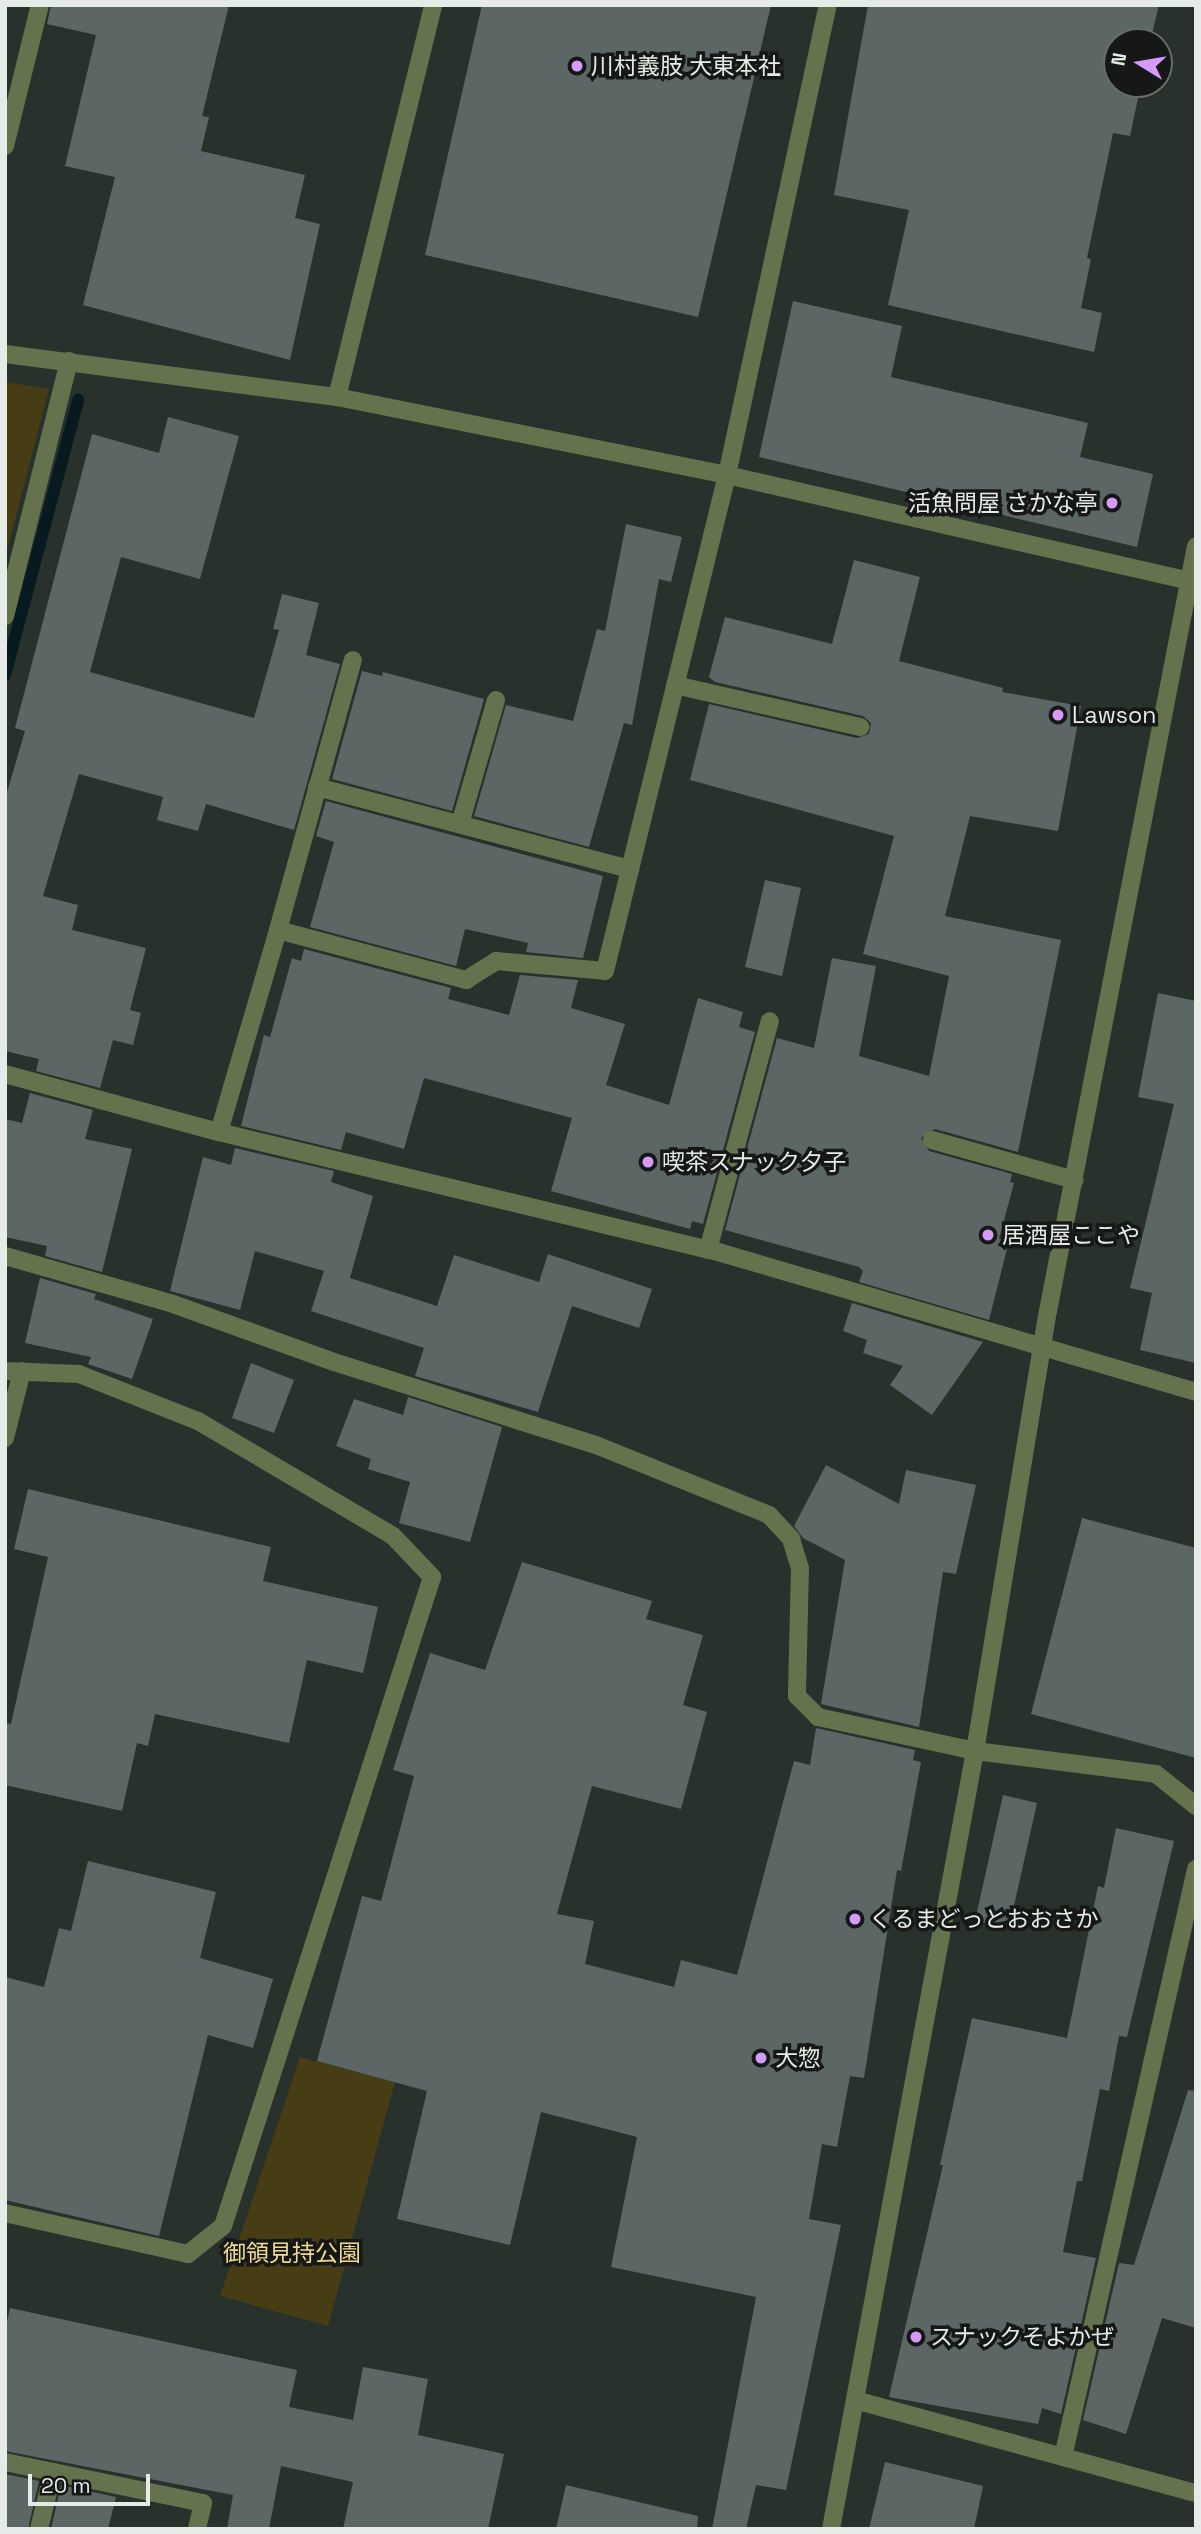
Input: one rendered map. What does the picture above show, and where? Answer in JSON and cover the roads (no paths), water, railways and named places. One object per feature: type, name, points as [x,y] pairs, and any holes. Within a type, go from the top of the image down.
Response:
[{"type":"street","points":[[5,146],[40,5]]},
{"type":"street","points":[[337,397],[433,5]]},
{"type":"street","points":[[278,930],[466,980],[496,961],[605,971],[727,475],[828,5]]},
{"type":"street","points":[[5,354],[337,397],[727,475],[1189,581]]},
{"type":"street","points":[[5,616],[69,361]]},
{"type":"street","points":[[831,2529],[975,1751],[1043,1346],[1196,546]]},
{"type":"street","points":[[219,1132],[353,660]]},
{"type":"street","points":[[675,685],[860,727]]},
{"type":"street","points":[[460,824],[496,701]]},
{"type":"street","points":[[317,787],[630,869]]},
{"type":"street","points":[[708,1250],[770,1021]]},
{"type":"street","points":[[5,1074],[219,1132],[708,1250],[1196,1392]]},
{"type":"street","points":[[932,1140],[1074,1180]]},
{"type":"street","points":[[5,1256],[173,1304],[334,1362],[596,1445],[769,1515],[791,1538],[800,1569],[797,1696],[818,1717],[849,1727],[975,1751],[1156,1774],[1196,1806]]},
{"type":"street","points":[[5,1438],[14,1371],[79,1374],[198,1421],[393,1536],[432,1577],[223,2227],[188,2254],[5,2213]]},
{"type":"street","points":[[1063,2457],[1196,1869]]},
{"type":"street","points":[[855,2400],[1196,2493]]},
{"type":"street","points":[[5,2462],[203,2503],[197,2529]]},
{"type":"street","points":[[39,2529],[53,2472]]},
{"type":"waterway","points":[[5,675],[78,400]]},
{"type":"place","name":"川村義肢 大東本社","points":[[577,66]]},
{"type":"place","name":"活魚問屋 さかな亭","points":[[1112,503]]},
{"type":"place","name":"Lawson","points":[[1058,715]]},
{"type":"place","name":"喫茶スナック夕子","points":[[648,1162]]},
{"type":"place","name":"居酒屋ここや","points":[[988,1235]]},
{"type":"place","name":"くるまどっとおおさか","points":[[855,1919]]},
{"type":"place","name":"大惣","points":[[761,2058]]},
{"type":"place","name":"スナックそよかぜ","points":[[916,2337]]},
{"type":"park label","name":"御領見持公園","points":[[292,2253]]}]
